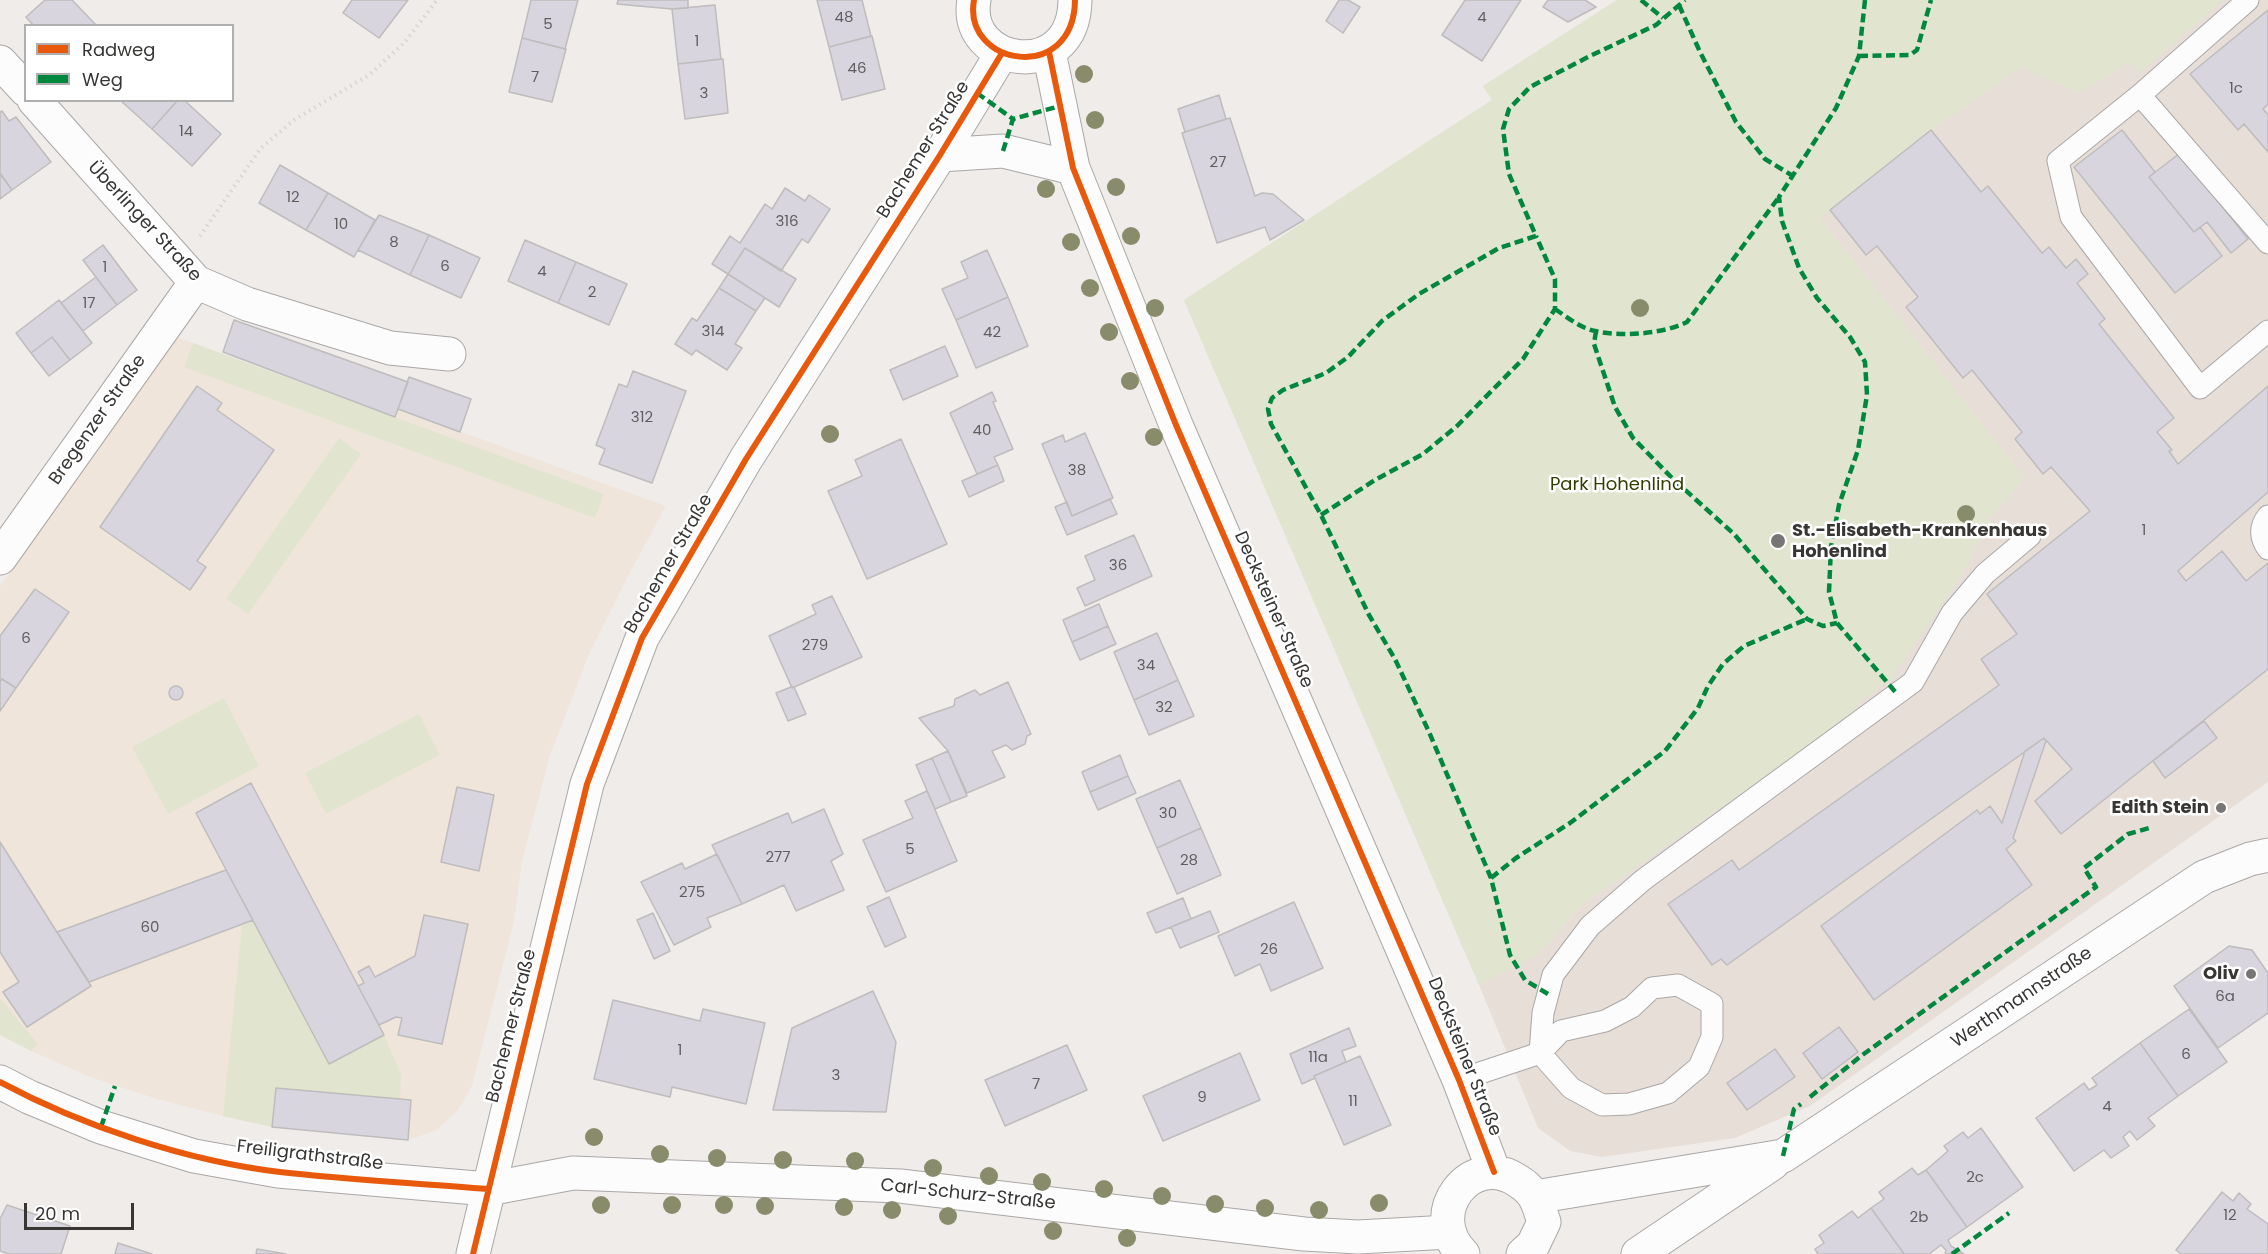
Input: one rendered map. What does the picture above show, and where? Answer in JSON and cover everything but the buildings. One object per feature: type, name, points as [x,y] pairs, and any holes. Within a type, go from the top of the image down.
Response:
[{"type":"street","points":[[974,0],[972,10],[978,30],[984,39],[1002,53],[1024,58],[1049,52],[1067,33],[1074,18],[1075,0]]},
{"type":"street","name":"Decksteiner Straße","points":[[1049,52],[1073,168],[1176,425],[1459,1080],[1494,1172]]},
{"type":"street","name":"Bachemer Straße","points":[[473,1254],[586,784],[642,638],[746,459],[940,155],[1002,53]]},
{"type":"street","points":[[0,62],[24,88]]},
{"type":"street","name":"Überlinger Straße","points":[[36,102],[186,271],[247,304],[390,348],[449,354]]},
{"type":"street","points":[[940,155],[1003,151],[1073,168]]},
{"type":"street","name":"Bregenzer Straße","points":[[0,558],[186,271]]},
{"type":"street","name":"Werthmannstraße","points":[[1638,1254],[2204,877],[2250,859],[2268,855]]},
{"type":"street","name":"Freiligrathstraße","points":[[0,1082],[28,1097],[101,1127],[195,1156],[278,1172],[488,1189]]},
{"type":"street","name":"Werthmannstraße","points":[[1535,1197],[1783,1156]]},
{"type":"street","points":[[1456,1243],[1447,1214],[1451,1199],[1463,1183],[1476,1175],[1494,1172],[1510,1175],[1528,1187],[1535,1197],[1544,1222],[1533,1245],[1523,1254]]},
{"type":"street","name":"Carl-Schurz-Straße","points":[[488,1189],[573,1173],[900,1186],[1304,1234],[1456,1243]]},
{"type":"lane","points":[[2248,0],[2140,95],[2058,161],[2071,217],[2200,388],[2268,331]]},
{"type":"lane","points":[[2140,95],[2268,243]]},
{"type":"lane","points":[[2268,516],[2261,530],[2262,541],[2268,549]]},
{"type":"lane","points":[[1459,1080],[1540,1053],[1561,1031],[1605,1021],[1632,1007],[1652,988],[1678,985],[1712,1004],[1712,1037],[1699,1067],[1668,1093],[1629,1104],[1602,1105],[1571,1088],[1540,1053],[1543,1013],[1553,975],[1590,926],[1643,879],[1913,682],[1952,614],[1985,574],[2030,536]]},
{"type":"path","points":[[186,271],[199,237],[261,148],[294,120],[369,75],[405,42],[437,0]]},
{"type":"shaded area","name":"St.-Elisabeth-Krankenhaus Hohenlind","points":[[1617,0],[2268,0],[2268,782],[1810,1106],[1735,1138],[1602,1157],[1570,1151],[1538,1128],[1479,985],[1184,300],[1492,100],[1483,86]]},
{"type":"shaded area","points":[[177,337],[394,417],[398,409],[666,506],[589,654],[550,755],[522,861],[514,921],[472,1086],[458,1110],[438,1129],[408,1140],[272,1127],[223,1116],[157,1099],[90,1077],[0,1035],[0,586]]},
{"type":"green space","name":"Park Hohenlind","points":[[1617,0],[2223,0],[2141,72],[2131,62],[2078,93],[2022,67],[1931,130],[1820,218],[2025,478],[1991,517],[1957,583],[1890,679],[1867,696],[1839,725],[1580,906],[1540,953],[1479,985],[1184,300],[1492,100],[1483,86]]},
{"type":"green space","points":[[193,343],[604,494],[595,518],[184,367]]},
{"type":"green space","points":[[339,438],[361,454],[248,614],[226,599]]},
{"type":"green space","points":[[224,698],[259,766],[168,814],[132,747]]},
{"type":"green space","points":[[419,714],[440,755],[326,814],[305,773]]},
{"type":"green space","points":[[253,920],[329,1064],[384,1035],[401,1074],[400,1099],[276,1088],[272,1127],[223,1116],[242,924]]},
{"type":"green space","points":[[0,998],[38,1044],[31,1051],[0,1035]]},
{"type":"marked path","points":[[1641,0],[1663,18]]},
{"type":"marked path","points":[[1548,994],[1525,980],[1510,955],[1491,878],[1429,732],[1395,659],[1369,615],[1321,515],[1271,424],[1268,409],[1272,398],[1283,390],[1326,373],[1348,357],[1382,321],[1419,294],[1499,248],[1536,236],[1509,174],[1503,129],[1509,109],[1530,87],[1656,25],[1685,0]]},
{"type":"marked path","points":[[1865,0],[1859,56],[1836,108],[1779,197],[1782,221],[1799,268],[1817,298],[1850,337],[1865,362],[1867,395],[1858,450],[1839,505],[1831,547],[1829,592],[1837,623],[1897,694]]},
{"type":"marked path","points":[[1859,56],[1910,55],[1917,50],[1931,0]]},
{"type":"marked path","points":[[1679,5],[1736,122],[1765,159],[1793,176]]},
{"type":"marked path","points":[[977,93],[1013,119]]},
{"type":"marked path","points":[[1003,151],[1013,119],[1060,106]]},
{"type":"marked path","points":[[1555,309],[1584,327],[1606,333],[1654,332],[1687,322],[1779,197]]},
{"type":"marked path","points":[[1321,515],[1375,480],[1423,454],[1457,426],[1523,359],[1555,309],[1555,279],[1536,236]]},
{"type":"marked path","points":[[1596,331],[1594,344],[1615,407],[1633,438],[1673,479],[1734,534],[1807,619],[1823,626],[1837,623]]},
{"type":"marked path","points":[[1491,878],[1516,858],[1570,823],[1665,751],[1698,708],[1708,686],[1723,664],[1744,646],[1807,619]]},
{"type":"marked path","points":[[1810,1097],[1861,1056],[2096,887],[2084,868],[2128,834],[2149,828]]},
{"type":"marked path","points":[[101,1127],[115,1086]]},
{"type":"marked path","points":[[1783,1156],[1794,1109],[1801,1104]]},
{"type":"marked path","points":[[1952,1254],[2009,1213]]},
{"type":"cycle path","points":[[974,0],[975,22],[985,40],[1000,51],[1020,57],[1039,55],[1057,45],[1070,27],[1075,0]]},
{"type":"cycle path","points":[[1049,52],[1073,168],[1176,425],[1459,1080],[1494,1172]]},
{"type":"cycle path","points":[[473,1254],[587,784],[642,638],[746,459],[940,155],[1002,53]]},
{"type":"cycle path","points":[[0,1082],[100,1127],[172,1150],[245,1167],[306,1175],[488,1189]]},
{"type":"place","name":"St.-Elisabeth-Krankenhaus Hohenlind","points":[[1778,541]]},
{"type":"place","name":"Edith Stein","points":[[2221,808]]},
{"type":"place","name":"Oliv","points":[[2251,974]]}]
